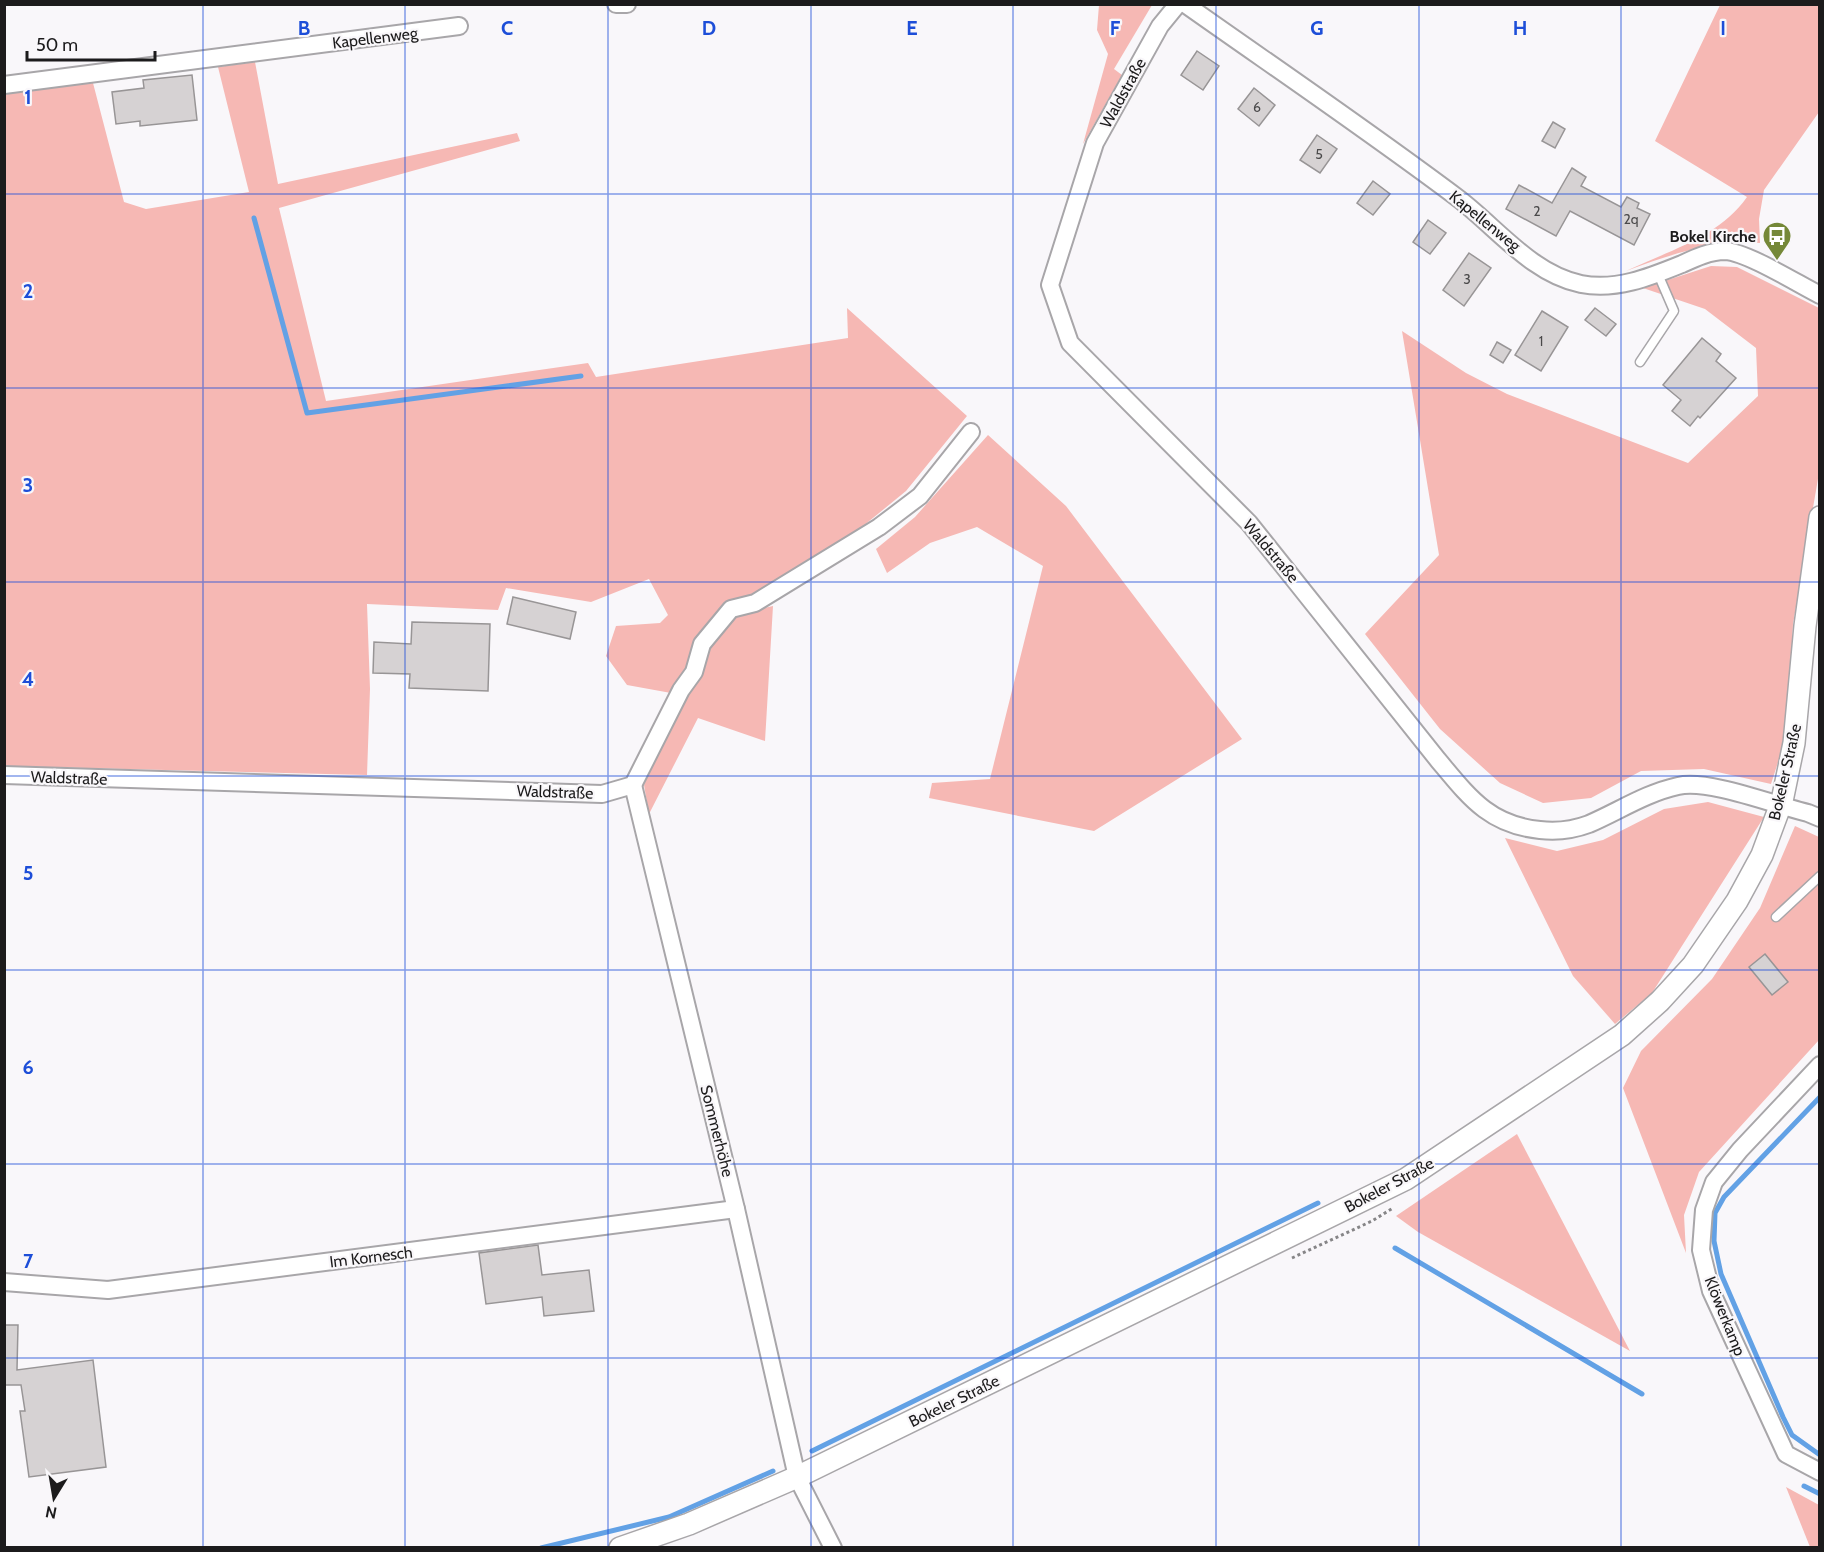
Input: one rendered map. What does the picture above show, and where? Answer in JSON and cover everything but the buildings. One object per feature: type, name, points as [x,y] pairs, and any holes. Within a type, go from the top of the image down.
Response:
[{"type":"street","points":[[616,4],[627,4]]},
{"type":"street","name":"Waldstraße","points":[[1178,4],[1160,26],[1095,143],[1050,285],[1070,343],[1249,523],[1438,760],[1468,796],[1495,819],[1521,828],[1558,832],[1587,825],[1648,796],[1680,785],[1707,786],[1787,807]]},
{"type":"street","name":"Kapellenweg","points":[[1185,4],[1461,200],[1531,259],[1553,274],[1581,284],[1612,286],[1658,274],[1703,255],[1726,251],[1747,258],[1820,295]]},
{"type":"street","name":"Kapellenweg","points":[[4,85],[459,26]]},
{"type":"street","points":[[633,785],[681,690],[694,672],[702,644],[731,609],[755,603],[879,527],[920,496],[971,432]]},
{"type":"street","name":"Bokeler Straße","points":[[620,1548],[688,1524],[797,1477],[1406,1179],[1622,1035],[1660,1001],[1715,936],[1787,807],[1805,626],[1820,517]]},
{"type":"street","name":"Waldstraße","points":[[4,775],[602,794],[633,785]]},
{"type":"street","name":"Sommerhöhe","points":[[633,785],[736,1209],[797,1477],[833,1548]]},
{"type":"street","points":[[1787,807],[1820,818]]},
{"type":"street","name":"Klöwerkamp","points":[[1820,1065],[1740,1150],[1714,1182],[1704,1210],[1701,1250],[1711,1291],[1786,1454],[1820,1473]]},
{"type":"street","name":"Im Kornesch","points":[[4,1282],[108,1290],[736,1209]]},
{"type":"lane","points":[[1640,362],[1674,311],[1658,274]]},
{"type":"lane","points":[[1776,917],[1820,876]]},
{"type":"shaded area","points":[[1099,5],[1152,5],[1114,69],[1122,75],[1083,144],[1108,54],[1097,30]]},
{"type":"shaded area","points":[[1720,5],[1819,5],[1819,112],[1764,190],[1759,219],[1760,243],[1707,246],[1626,271],[1707,233],[1722,223],[1747,197],[1655,141]]},
{"type":"shaded area","points":[[255,62],[278,184],[517,133],[520,141],[279,208],[326,401],[588,363],[596,377],[848,338],[847,308],[967,416],[906,491],[857,531],[754,595],[727,602],[697,638],[689,668],[671,693],[627,685],[606,656],[616,626],[660,623],[668,615],[649,579],[591,602],[506,588],[498,610],[367,604],[370,689],[367,775],[5,766],[5,91],[93,83],[124,202],[146,209],[249,192],[218,67]]},
{"type":"shaded area","points":[[1711,266],[1737,267],[1819,308],[1819,473],[1793,624],[1790,685],[1782,750],[1771,784],[1704,769],[1641,771],[1591,798],[1543,803],[1500,783],[1440,729],[1365,634],[1439,555],[1402,331],[1466,373],[1507,394],[1688,463],[1758,396],[1756,348],[1705,309],[1643,288]]},
{"type":"shaded area","points":[[988,435],[1066,506],[1242,739],[1094,831],[929,798],[932,783],[990,779],[1043,566],[977,527],[930,543],[887,573],[876,549],[915,517]]},
{"type":"shaded area","points":[[773,606],[765,741],[698,718],[649,814],[644,785],[685,693],[702,674],[709,647],[736,614]]},
{"type":"shaded area","points":[[1708,802],[1764,817],[1652,993],[1615,1024],[1573,976],[1505,838],[1557,851],[1603,840],[1664,809]]},
{"type":"shaded area","points":[[1795,826],[1819,837],[1819,1040],[1699,1172],[1684,1215],[1686,1253],[1623,1088],[1641,1051],[1712,979],[1760,908]]},
{"type":"shaded area","points":[[1517,1134],[1630,1351],[1418,1232],[1396,1216]]},
{"type":"shaded area","points":[[1786,1487],[1819,1505],[1819,1547],[1810,1547]]},
{"type":"waterway","points":[[254,218],[307,413],[581,376]]},
{"type":"waterway","points":[[1820,1097],[1724,1197],[1715,1213],[1714,1241],[1721,1274],[1783,1417],[1792,1435],[1820,1455]]},
{"type":"waterway","points":[[812,1451],[1318,1203]]},
{"type":"waterway","points":[[1395,1248],[1642,1394]]},
{"type":"waterway","points":[[541,1548],[669,1517],[773,1471]]},
{"type":"waterway","points":[[1804,1486],[1820,1494]]},
{"type":"place","name":"Bokel Kirche","points":[[1777,262]]}]
